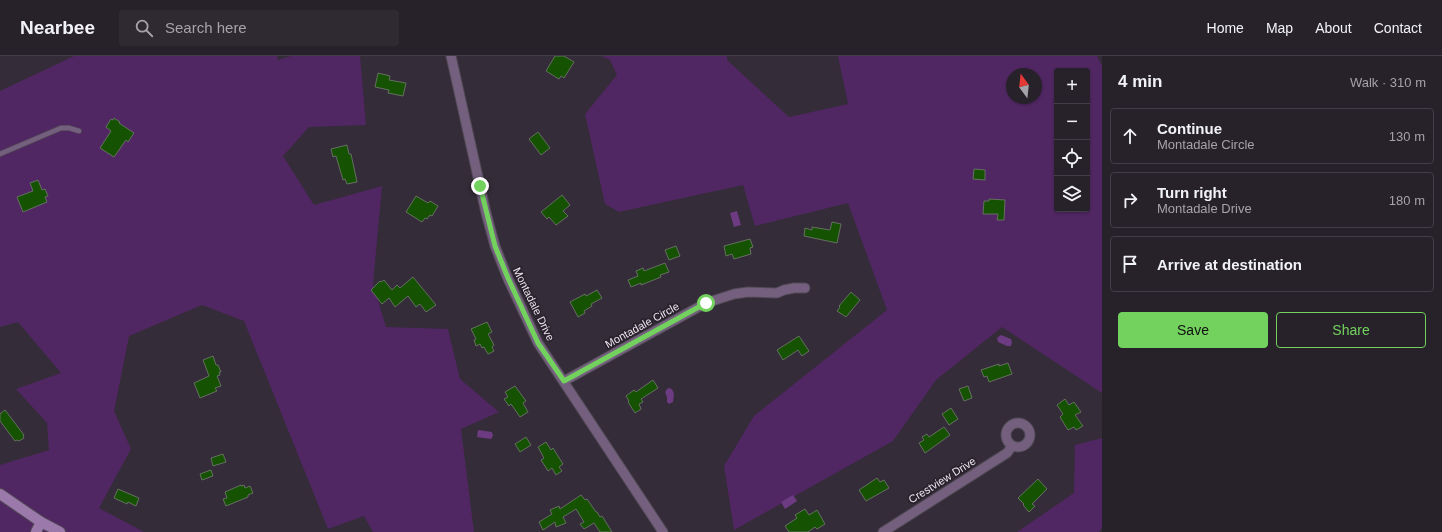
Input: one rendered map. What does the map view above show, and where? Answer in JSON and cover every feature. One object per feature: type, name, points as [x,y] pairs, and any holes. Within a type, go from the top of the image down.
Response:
[{"type":"street","name":"Montadale Drive","points":[[451,56],[495,246],[508,278],[538,343],[663,532]]},
{"type":"street","name":"Montadale Circle","points":[[564,381],[706,303],[719,298],[748,292],[778,293],[794,288],[805,288]]},
{"type":"street","name":"Crestview Drive","points":[[883,532],[1007,453],[1012,446]]},
{"type":"street","points":[[0,494],[41,522],[60,532]]},
{"type":"street","points":[[36,532],[41,522]]},
{"type":"lane","points":[[0,154],[61,128],[69,128],[78,131]]},
{"type":"shaded area","points":[[74,56],[277,56],[278,60],[291,56],[360,56],[366,125],[309,127],[283,156],[314,205],[382,186],[373,284],[386,327],[448,329],[460,379],[499,412],[461,429],[474,532],[373,532],[364,516],[328,529],[244,321],[202,305],[129,336],[114,411],[131,449],[99,508],[144,532],[0,532],[0,465],[49,450],[47,423],[16,389],[61,373],[18,322],[0,327],[0,91]]},
{"type":"shaded area","points":[[602,56],[727,56],[727,60],[789,117],[848,104],[838,56],[1097,56],[1102,66],[1102,393],[1002,327],[936,380],[893,441],[734,530],[724,466],[754,416],[887,310],[848,203],[755,226],[743,185],[619,212],[605,204],[585,114],[617,75],[610,60]]},
{"type":"shaded area","points":[[737,211],[741,225],[734,227],[730,213]]},
{"type":"shaded area","points":[[1001,335],[1011,339],[1011,346],[998,342],[997,338]]},
{"type":"shaded area","points":[[668,388],[672,389],[674,394],[673,402],[669,404],[667,402],[665,392]]},
{"type":"shaded area","points":[[478,430],[492,432],[493,436],[491,439],[477,437]]},
{"type":"shaded area","points":[[1102,438],[1102,528],[1099,532],[1017,532],[1074,493],[1075,445]]},
{"type":"shaded area","points":[[793,495],[797,501],[785,509],[781,502]]},
{"type":"building","points":[[555,56],[564,56],[574,62],[564,78],[561,76],[559,79],[546,71]]},
{"type":"building","points":[[378,73],[390,76],[389,80],[406,83],[403,96],[388,93],[389,90],[375,87]]},
{"type":"building","points":[[114,118],[134,133],[128,142],[126,140],[114,157],[100,148],[111,131],[106,127],[111,119],[113,120]]},
{"type":"building","points":[[538,132],[550,148],[541,155],[529,139]]},
{"type":"building","points":[[347,145],[349,154],[351,154],[357,182],[347,184],[345,179],[343,180],[336,156],[333,157],[331,149]]},
{"type":"building","points":[[974,169],[985,170],[985,180],[973,179]]},
{"type":"building","points":[[38,180],[42,190],[45,189],[48,196],[45,197],[47,202],[23,212],[17,197],[33,191],[30,183]]},
{"type":"building","points":[[562,195],[570,205],[563,211],[568,216],[556,225],[549,217],[547,219],[541,212]]},
{"type":"building","points":[[416,196],[428,203],[430,201],[438,206],[432,216],[430,215],[427,219],[425,218],[422,222],[406,212]]},
{"type":"building","points":[[989,199],[1005,200],[1004,220],[997,220],[998,214],[983,214],[984,201],[989,201]]},
{"type":"building","points":[[832,222],[841,224],[837,243],[804,236],[805,228],[812,230],[812,227],[830,230]]},
{"type":"building","points":[[750,239],[753,247],[750,248],[751,254],[734,259],[732,254],[726,256],[724,246]]},
{"type":"building","points":[[676,246],[680,256],[669,260],[665,250]]},
{"type":"building","points":[[665,263],[669,272],[641,285],[641,283],[631,287],[628,280],[638,276],[636,271],[643,268],[644,271]]},
{"type":"building","points":[[413,277],[436,305],[426,312],[420,304],[416,307],[408,296],[395,307],[389,298],[382,304],[371,290],[380,281],[381,282],[384,280],[392,290],[397,285],[400,288]]},
{"type":"building","points":[[597,290],[602,298],[591,304],[592,306],[584,311],[585,313],[578,317],[570,302],[585,294],[586,296]]},
{"type":"building","points":[[851,292],[860,300],[846,317],[837,311],[840,307],[839,306]]},
{"type":"building","points":[[487,322],[492,332],[488,334],[494,345],[492,347],[494,351],[488,354],[484,347],[482,348],[480,344],[476,346],[474,340],[476,339],[471,329]]},
{"type":"building","points":[[799,336],[809,351],[802,356],[798,350],[783,360],[777,350]]},
{"type":"building","points":[[213,356],[216,365],[218,365],[221,372],[219,372],[220,375],[217,376],[221,386],[215,388],[217,391],[200,398],[194,383],[209,376],[203,360]]},
{"type":"building","points":[[1008,363],[1012,374],[989,382],[987,376],[984,377],[981,370],[999,364],[999,366]]},
{"type":"building","points":[[653,380],[658,388],[641,399],[643,402],[639,404],[641,409],[635,413],[626,396],[634,390],[636,392]]},
{"type":"building","points":[[515,386],[526,401],[523,403],[528,412],[520,417],[511,404],[509,406],[504,399],[508,397],[505,392]]},
{"type":"building","points":[[968,386],[972,398],[964,401],[959,389]]},
{"type":"building","points":[[1065,399],[1069,405],[1074,402],[1081,412],[1075,415],[1083,426],[1076,430],[1074,427],[1068,430],[1060,417],[1063,414],[1057,405]]},
{"type":"building","points":[[951,408],[958,419],[949,425],[942,414]]},
{"type":"building","points":[[5,410],[24,435],[24,438],[19,441],[15,441],[0,421],[0,414]]},
{"type":"building","points":[[944,427],[950,435],[925,453],[919,443],[924,440],[922,437],[927,434],[929,437]]},
{"type":"building","points":[[526,437],[531,445],[520,452],[515,444]]},
{"type":"building","points":[[546,442],[551,450],[553,448],[563,464],[559,467],[562,471],[556,475],[552,468],[548,471],[541,460],[544,458],[538,447]]},
{"type":"building","points":[[223,454],[226,462],[213,466],[211,458]]},
{"type":"building","points":[[211,470],[213,476],[202,480],[200,474]]},
{"type":"building","points":[[877,478],[880,482],[884,480],[889,488],[866,501],[859,490]]},
{"type":"building","points":[[1038,479],[1047,489],[1032,504],[1035,506],[1029,512],[1018,498]]},
{"type":"building","points":[[244,485],[245,488],[250,486],[253,493],[248,495],[248,497],[226,506],[223,499],[227,498],[225,492]]},
{"type":"building","points":[[118,489],[139,498],[136,506],[114,498]]},
{"type":"building","points":[[581,495],[585,500],[587,499],[600,517],[602,516],[612,532],[600,532],[594,523],[584,529],[580,524],[584,522],[576,509],[563,517],[566,523],[556,527],[555,522],[543,530],[539,522],[552,514],[550,510],[559,506],[560,509]]},
{"type":"building","points":[[805,509],[809,515],[817,510],[825,524],[817,529],[815,527],[808,532],[789,532],[785,526],[797,518],[795,515]]},
{"type":"route","points":[[480,186],[495,246],[508,278],[538,343],[564,381],[706,303]]}]
